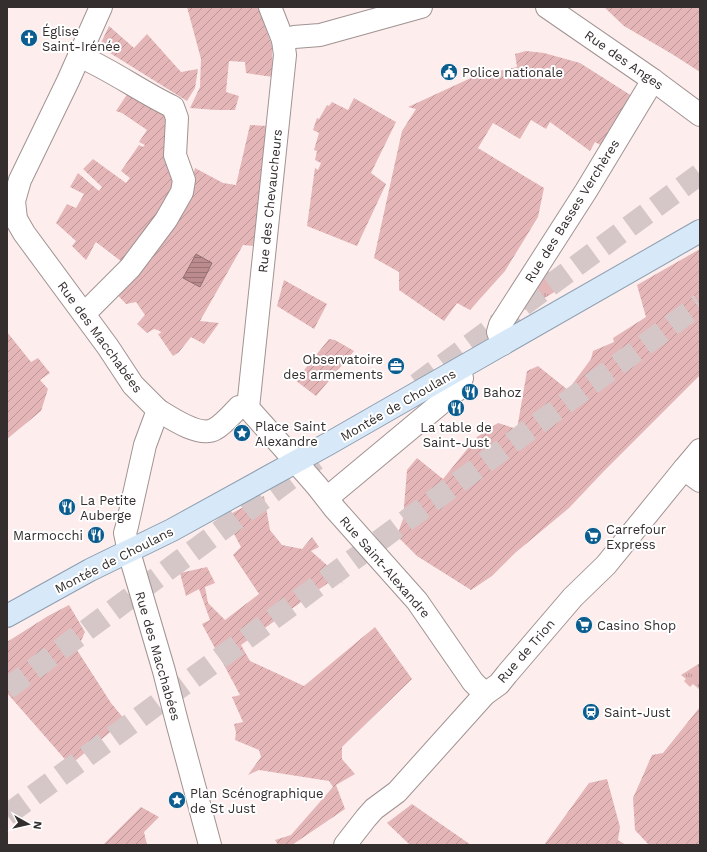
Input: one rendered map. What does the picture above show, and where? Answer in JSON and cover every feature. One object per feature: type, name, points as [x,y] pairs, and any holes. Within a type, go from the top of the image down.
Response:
[{"type":"main road","name":"Montée de Choulans","points":[[7,616],[90,570],[172,530],[328,444],[700,231]]},
{"type":"street","name":"Rue des Macchabées","points":[[101,7],[80,56],[20,180],[14,201],[16,219],[24,233],[108,347],[133,385],[158,410],[145,445],[125,533],[128,552],[164,671],[210,845]]},
{"type":"street","name":"Rue des Chevaucheurs","points":[[249,403],[285,55],[283,40],[270,7]]},
{"type":"street","points":[[283,40],[294,37],[320,35],[421,7]]},
{"type":"street","name":"Rue des Anges","points":[[547,7],[653,80],[700,115]]},
{"type":"street","points":[[80,56],[98,64],[151,97],[173,107],[177,114],[175,155],[184,180],[182,192],[166,220],[130,268],[84,314]]},
{"type":"street","name":"Rue des Basses Verchères","points":[[504,344],[498,332],[500,325],[586,191],[653,80]]},
{"type":"street","points":[[327,498],[458,389],[462,378],[458,370]]},
{"type":"street","points":[[158,410],[186,427],[208,432],[216,429],[239,407],[249,403],[296,461]]},
{"type":"street","name":"Rue de Trion","points":[[344,845],[374,810],[397,792],[485,694],[499,684],[574,597],[692,475],[700,450]]},
{"type":"street","name":"Rue Saint-Alexandre","points":[[296,461],[335,509],[417,601],[473,682],[485,694]]},
{"type":"green space","points":[[187,7],[258,7],[272,46],[273,77],[246,73],[245,62],[229,61],[226,92],[239,96],[235,110],[190,108],[200,87],[201,59]]},
{"type":"green space","points":[[604,7],[700,7],[700,72],[624,26]]},
{"type":"green space","points":[[109,26],[134,48],[147,34],[181,72],[198,69],[195,88],[187,101],[102,48],[101,43]]},
{"type":"green space","points":[[526,51],[544,53],[580,63],[632,96],[604,147],[595,142],[590,151],[550,122],[546,129],[531,120],[520,139],[493,123],[478,148],[544,188],[538,217],[505,271],[470,310],[457,303],[444,321],[399,290],[399,272],[374,258],[402,131],[416,109],[408,107],[473,77],[517,67],[515,54]]},
{"type":"green space","points":[[130,90],[162,114],[169,122],[179,182],[126,265],[96,242],[86,260],[72,246],[76,241],[56,223],[67,204],[76,208],[84,194],[70,187],[78,173],[99,191],[102,187],[83,169],[93,159],[126,183],[130,178],[121,171],[139,145],[143,147],[145,145],[139,142],[147,130],[122,113],[116,111]]},
{"type":"green space","points":[[354,98],[396,122],[371,173],[386,184],[357,246],[307,226],[315,168],[318,170],[321,163],[315,160],[317,151],[314,150],[319,133],[313,130],[317,118],[319,119],[327,105],[329,106],[332,102],[348,110]]},
{"type":"green space","points":[[250,125],[267,126],[254,246],[243,245],[200,321],[219,323],[204,344],[191,337],[179,352],[173,356],[158,334],[161,333],[160,331],[154,329],[147,333],[137,324],[145,315],[136,302],[126,304],[113,290],[187,196],[195,168],[223,183],[236,185]]},
{"type":"green space","points":[[700,249],[700,375],[569,508],[515,553],[492,576],[471,590],[417,556],[397,536],[403,519],[407,470],[417,458],[443,479],[477,437],[498,423],[517,429],[527,371],[538,366],[568,390],[591,359],[593,351],[614,342],[613,338],[646,317],[637,285]]},
{"type":"green space","points":[[547,270],[561,288],[525,310],[522,306]]},
{"type":"green space","points":[[284,280],[327,304],[314,329],[277,306]]},
{"type":"green space","points":[[7,332],[31,362],[38,358],[50,373],[40,380],[48,389],[41,411],[7,439]]},
{"type":"green space","points":[[329,339],[335,340],[354,351],[316,396],[295,380]]},
{"type":"green space","points":[[264,496],[270,530],[282,545],[302,549],[312,537],[319,547],[311,551],[329,567],[332,562],[342,573],[338,578],[344,584],[335,578],[241,645],[250,661],[304,686],[375,627],[412,679],[342,747],[342,759],[355,774],[336,785],[345,809],[292,845],[278,845],[275,840],[291,835],[333,787],[329,781],[259,770],[248,775],[261,757],[259,750],[235,740],[236,733],[234,724],[243,722],[232,697],[240,695],[202,624],[210,620],[199,589],[186,596],[180,573],[207,567],[215,583],[205,587],[208,603],[225,620],[259,594],[233,555],[241,547],[225,517]]},
{"type":"green space","points":[[69,605],[85,632],[77,650],[111,703],[125,720],[70,765],[7,693],[7,642],[48,616]]},
{"type":"green space","points":[[700,663],[700,690],[693,684],[690,687],[684,681],[686,679],[681,675]]},
{"type":"green space","points":[[700,707],[700,845],[649,845],[635,830],[633,798],[652,755],[663,753]]},
{"type":"green space","points":[[607,779],[620,827],[618,840],[626,845],[544,845],[589,783]]},
{"type":"green space","points":[[412,804],[471,845],[410,845],[387,823]]},
{"type":"green space","points":[[141,807],[159,817],[144,832],[147,845],[103,845]]},
{"type":"shaded area","points":[[196,254],[212,263],[200,287],[183,278]]},
{"type":"tunnel","points":[[417,384],[700,174]]},
{"type":"tunnel","points":[[7,815],[700,304]]},
{"type":"tunnel","points":[[7,689],[317,459]]},
{"type":"place","name":"Église Saint-Irénée","points":[[29,38]]},
{"type":"place","name":"Police nationale","points":[[449,72]]},
{"type":"place","name":"Observatoire des armements","points":[[396,366]]},
{"type":"place","name":"Bahoz","points":[[470,392]]},
{"type":"place","name":"La table de Saint-Just","points":[[456,408]]},
{"type":"place","name":"Place Saint Alexandre","points":[[242,433]]},
{"type":"place","name":"La Petite Auberge","points":[[67,507]]},
{"type":"place","name":"Marmocchi","points":[[96,535]]},
{"type":"place","name":"Carrefour Express","points":[[593,536]]},
{"type":"place","name":"Casino Shop","points":[[584,625]]},
{"type":"place","name":"Saint-Just","points":[[591,712]]},
{"type":"place","name":"Plan Scénographique de St Just","points":[[177,800]]}]
